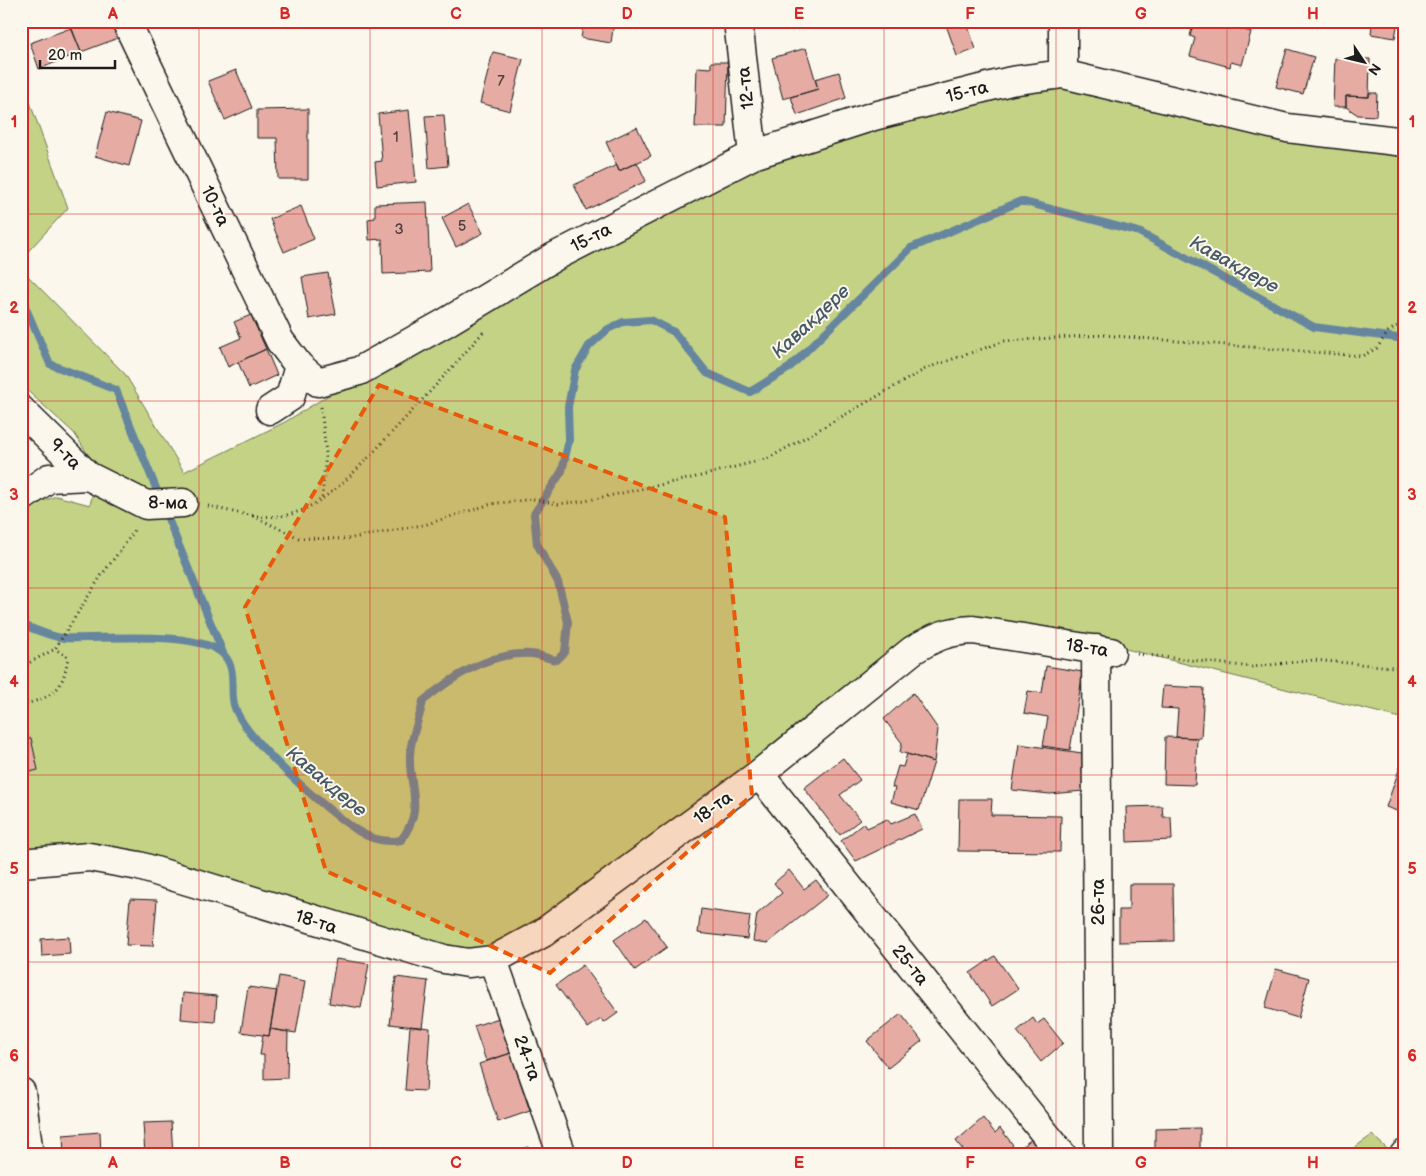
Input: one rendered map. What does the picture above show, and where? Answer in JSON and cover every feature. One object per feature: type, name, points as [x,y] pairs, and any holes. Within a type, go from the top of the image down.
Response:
[{"type":"street","name":"10-та","points":[[126,21],[280,341],[317,376]]},
{"type":"street","name":"12-та","points":[[738,21],[753,155]]},
{"type":"street","points":[[1063,21],[1063,74]]},
{"type":"street","name":"15-та","points":[[317,376],[367,366],[554,257],[753,155],[874,116],[1011,81],[1063,74],[1287,128],[1405,142]]},
{"type":"street","points":[[270,410],[317,376]]},
{"type":"street","name":"9-та","points":[[21,410],[88,476]]},
{"type":"street","name":"8-ма","points":[[21,498],[49,478],[88,476],[140,503],[183,503]]},
{"type":"street","name":"18-та","points":[[21,863],[89,858],[140,866],[356,934],[444,959],[468,963],[493,960],[543,933],[758,774],[913,650],[935,637],[953,631],[974,630],[1104,650]]},
{"type":"street","name":"26-та","points":[[1099,1155],[1104,650]]},
{"type":"street","name":"25-та","points":[[758,774],[1062,1155]]},
{"type":"street","name":"24-та","points":[[493,960],[562,1155]]},
{"type":"street","points":[[21,1092],[29,1155]]},
{"type":"path","points":[[252,516],[300,538],[347,540],[427,524],[491,504],[533,499],[558,504],[576,502],[701,476],[769,458],[927,368],[1005,342],[1103,335],[1362,356],[1377,348],[1388,332],[1405,321]]},
{"type":"path","name":"8-ма","points":[[183,503],[252,516],[291,514],[322,499],[351,475],[450,371],[486,328]]},
{"type":"path","points":[[317,376],[326,453],[322,499]]},
{"type":"path","points":[[21,667],[55,649],[101,576],[133,533],[140,503]]},
{"type":"path","points":[[21,705],[37,701],[53,693],[65,679],[68,657],[55,649]]},
{"type":"path","name":"18-та","points":[[1104,650],[1252,667],[1313,660],[1405,668]]},
{"type":"highlighted area","points":[[379,385],[725,517],[752,795],[550,973],[326,871],[245,607]]},
{"type":"green space","points":[[21,78],[68,208],[21,259]]},
{"type":"green space","points":[[1054,88],[1089,91],[1405,153],[1405,719],[1114,646],[953,624],[514,938],[477,953],[433,949],[135,853],[21,855],[21,510],[56,496],[90,505],[98,470],[74,433],[21,385],[21,269],[125,374],[184,472],[285,422],[337,390],[439,341],[571,264],[751,164],[1010,93]]},
{"type":"green space","points":[[1372,1135],[1394,1155],[1344,1155]]},
{"type":"building","points":[[69,21],[115,21],[121,37],[81,52]]},
{"type":"building","points":[[584,21],[614,21],[611,43],[581,38]]},
{"type":"building","points":[[892,21],[916,21],[916,26],[891,24]]},
{"type":"building","points":[[966,21],[976,49],[957,56],[945,22]]},
{"type":"building","points":[[1194,21],[1211,21],[1251,32],[1242,65],[1231,62],[1230,67],[1190,56],[1195,38],[1190,36]]},
{"type":"building","points":[[1357,21],[1398,21],[1395,38],[1371,34],[1372,25]]},
{"type":"building","points":[[71,28],[81,52],[39,69],[30,43]]},
{"type":"building","points":[[806,48],[818,89],[783,99],[772,58]]},
{"type":"building","points":[[1287,49],[1314,57],[1303,94],[1276,87]]},
{"type":"building","points":[[493,52],[523,59],[510,111],[480,103]]},
{"type":"building","points":[[1335,58],[1370,59],[1369,97],[1346,96],[1346,107],[1333,107]]},
{"type":"building","points":[[711,62],[728,62],[726,127],[695,127],[697,67],[711,68]]},
{"type":"building","points":[[236,70],[252,108],[225,120],[208,81]]},
{"type":"building","points":[[839,72],[846,98],[797,115],[791,97],[818,89],[815,79]]},
{"type":"building","points":[[1369,93],[1377,93],[1376,116],[1358,115],[1346,107],[1346,96],[1369,97]]},
{"type":"building","points":[[308,109],[308,179],[278,179],[277,138],[257,138],[257,110]]},
{"type":"building","points":[[409,110],[416,182],[377,186],[375,162],[382,161],[378,114]]},
{"type":"building","points":[[107,112],[141,121],[129,166],[95,156]]},
{"type":"building","points":[[444,115],[448,166],[429,168],[425,116]]},
{"type":"building","points":[[637,127],[651,156],[619,171],[606,142]]},
{"type":"building","points":[[637,162],[646,181],[586,210],[574,185],[617,165],[619,171]]},
{"type":"building","points":[[427,202],[430,272],[383,274],[382,239],[369,240],[368,219],[375,218],[375,204]]},
{"type":"building","points":[[468,204],[483,233],[456,247],[442,218]]},
{"type":"building","points":[[301,206],[314,239],[284,252],[270,219]]},
{"type":"building","points":[[328,273],[336,314],[309,319],[302,277]]},
{"type":"building","points":[[251,315],[266,349],[228,367],[220,347],[241,338],[234,322]]},
{"type":"building","points":[[266,349],[277,375],[249,388],[238,362]]},
{"type":"building","points":[[1046,666],[1083,672],[1070,750],[1043,746],[1048,717],[1024,713],[1028,691],[1042,693]]},
{"type":"building","points":[[1163,686],[1204,688],[1201,738],[1176,737],[1178,709],[1161,708]]},
{"type":"building","points":[[913,693],[938,729],[934,762],[900,752],[902,743],[884,719]]},
{"type":"building","points":[[1165,737],[1197,738],[1195,785],[1164,784]]},
{"type":"building","points":[[31,738],[38,770],[21,774],[21,740]]},
{"type":"building","points":[[1019,744],[1082,753],[1083,791],[1050,794],[1012,790]]},
{"type":"building","points":[[907,754],[934,762],[919,810],[891,802],[895,788],[892,787],[898,766],[903,767]]},
{"type":"building","points":[[843,758],[860,780],[840,795],[860,820],[840,835],[804,788]]},
{"type":"building","points":[[1400,767],[1405,768],[1405,814],[1386,807]]},
{"type":"building","points":[[959,799],[992,799],[991,815],[1061,816],[1060,852],[958,851]]},
{"type":"building","points":[[1162,806],[1163,817],[1171,817],[1172,840],[1127,842],[1126,807]]},
{"type":"building","points":[[915,814],[922,829],[856,861],[841,841],[864,823],[867,828],[887,819],[891,824]]},
{"type":"building","points":[[789,870],[804,889],[816,880],[828,895],[768,943],[753,941],[757,914],[782,893],[774,883]]},
{"type":"building","points":[[1129,884],[1173,884],[1174,941],[1119,942],[1119,910],[1129,910]]},
{"type":"building","points":[[130,899],[157,900],[153,946],[126,945]]},
{"type":"building","points":[[701,909],[750,916],[747,939],[698,933]]},
{"type":"building","points":[[646,918],[667,947],[635,970],[614,940]]},
{"type":"building","points":[[69,937],[70,954],[42,956],[41,939]]},
{"type":"building","points":[[995,956],[1018,989],[992,1006],[970,973]]},
{"type":"building","points":[[336,959],[369,964],[361,1008],[329,1003]]},
{"type":"building","points":[[583,965],[618,1013],[604,1023],[601,1019],[588,1028],[556,985]]},
{"type":"building","points":[[1276,969],[1309,978],[1298,1018],[1265,1008]]},
{"type":"building","points":[[279,976],[305,981],[296,1033],[270,1029]]},
{"type":"building","points":[[396,977],[428,981],[422,1028],[390,1024]]},
{"type":"building","points":[[248,987],[277,991],[269,1036],[241,1032]]},
{"type":"building","points":[[183,993],[217,996],[215,1022],[181,1019]]},
{"type":"building","points":[[901,1014],[922,1041],[888,1068],[867,1041]]},
{"type":"building","points":[[499,1018],[511,1053],[486,1061],[474,1026]]},
{"type":"building","points":[[1033,1018],[1037,1024],[1044,1019],[1063,1043],[1041,1062],[1017,1031]]},
{"type":"building","points":[[410,1026],[430,1028],[426,1091],[405,1090]]},
{"type":"building","points":[[270,1029],[288,1032],[287,1078],[264,1079],[264,1055],[260,1055],[263,1035],[269,1036]]},
{"type":"building","points":[[511,1053],[530,1111],[498,1122],[479,1064]]},
{"type":"building","points":[[983,1118],[995,1133],[1000,1128],[1013,1145],[1002,1155],[967,1155],[956,1141]]},
{"type":"building","points":[[171,1122],[173,1155],[145,1155],[143,1123]]},
{"type":"building","points":[[1200,1128],[1200,1155],[1155,1155],[1155,1129]]},
{"type":"building","points":[[100,1132],[101,1155],[64,1155],[63,1135]]},
{"type":"building","points":[[1033,1138],[1043,1153],[1041,1155],[1011,1155]]},
{"type":"building","points":[[528,1147],[531,1155],[504,1155]]},
{"type":"waterway","name":"Кавакдере","points":[[21,624],[64,638],[172,639],[212,647],[224,655],[228,661],[232,673],[234,705],[241,720],[253,737],[288,774],[327,808],[358,831],[379,840],[401,840],[413,817],[414,797],[410,754],[423,701],[447,683],[487,661],[516,654],[534,654],[557,660],[565,652],[568,622],[558,582],[537,544],[534,514],[562,471],[569,440],[568,407],[575,370],[589,346],[608,329],[623,322],[651,320],[674,332],[707,373],[750,392],[789,368],[911,248],[1021,201],[1139,232],[1314,327],[1405,339]]},
{"type":"waterway","name":"Кавакдере","points":[[21,297],[50,364],[116,390],[160,498]]},
{"type":"waterway","name":"Кавакдере","points":[[164,509],[223,653]]}]
